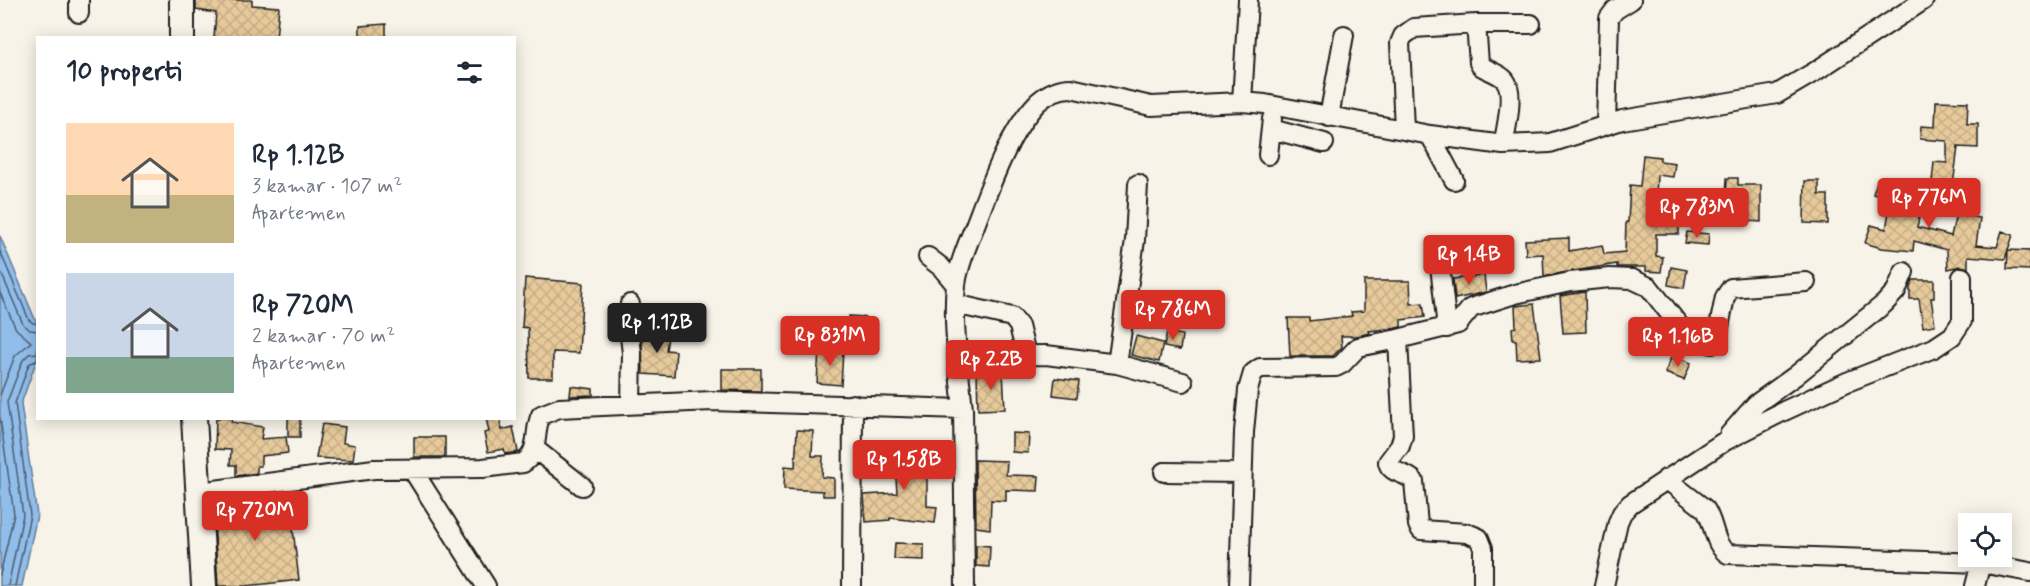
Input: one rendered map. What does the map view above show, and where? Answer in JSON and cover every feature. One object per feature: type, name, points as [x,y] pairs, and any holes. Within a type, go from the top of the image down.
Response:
[{"type":"main road","points":[[182,0],[183,36]]},
{"type":"main road","points":[[194,420],[204,586]]},
{"type":"street","points":[[1242,102],[1248,0]]},
{"type":"street","points":[[1606,125],[1609,18],[1615,10],[1631,0]]},
{"type":"street","points":[[965,586],[963,408],[958,356],[956,285],[969,241],[1000,163],[1020,126],[1036,104],[1050,93],[1071,88],[1138,105],[1161,107],[1242,102],[1273,105],[1431,135],[1503,145],[1550,143],[1639,117],[1758,99],[1777,94],[1924,0]]},
{"type":"street","points":[[1476,24],[1479,63],[1506,82],[1509,108],[1503,145]]},
{"type":"street","points":[[1404,129],[1400,43],[1403,36],[1414,28],[1476,24],[1530,24]]},
{"type":"street","points":[[1329,117],[1344,35]]},
{"type":"street","points":[[1268,155],[1273,105]]},
{"type":"street","points":[[1271,129],[1324,143]]},
{"type":"street","points":[[1431,135],[1454,180]]},
{"type":"street","points":[[1117,364],[1135,240],[1138,184]]},
{"type":"street","points":[[928,257],[941,267],[956,285]]},
{"type":"street","points":[[1440,266],[1447,328]]},
{"type":"street","points":[[1725,441],[1756,404],[1795,376],[1884,304],[1896,291],[1904,272]]},
{"type":"street","points":[[1604,586],[1610,552],[1622,513],[1630,504],[1725,441],[1847,382],[1934,348],[1952,336],[1962,321],[1962,277]]},
{"type":"street","points":[[1239,586],[1242,472],[1248,390],[1255,371],[1260,368],[1336,367],[1342,364],[1358,347],[1447,328],[1461,321],[1471,308],[1515,294],[1570,282],[1610,278],[1632,279],[1649,286],[1686,333],[1692,338],[1712,344],[1716,342],[1725,297],[1731,288],[1806,282]]},
{"type":"street","points":[[630,304],[628,320],[632,353],[631,404]]},
{"type":"street","points":[[956,304],[1012,318],[1019,326],[1026,354]]},
{"type":"street","points":[[1398,339],[1403,436],[1400,446],[1390,459],[1389,466],[1414,481],[1418,525],[1421,530],[1467,533],[1479,538],[1483,548],[1483,586]]},
{"type":"street","points":[[958,356],[1026,354],[1117,364],[1183,382]]},
{"type":"street","points":[[199,492],[374,469],[483,468],[523,463],[528,461],[535,449],[538,421],[544,412],[559,408],[712,401],[963,408]]},
{"type":"street","points":[[852,586],[853,404]]},
{"type":"street","points":[[535,449],[582,486]]},
{"type":"street","points":[[412,469],[486,586]]},
{"type":"street","points":[[1164,472],[1242,472]]},
{"type":"street","points":[[1666,479],[1706,509],[1719,547],[1728,554],[1958,562]]},
{"type":"street","points":[[1975,586],[1979,567]]},
{"type":"street","points":[[2002,567],[2030,572]]},
{"type":"water","points":[[0,236],[36,322],[36,362],[21,404],[37,515],[22,586],[0,586]]},
{"type":"building","points":[[196,0],[252,0],[252,5],[279,7],[276,36],[214,36],[216,13],[196,10]]},
{"type":"building","points":[[386,24],[386,36],[360,36],[360,26]]},
{"type":"building","points":[[1936,101],[1968,102],[1967,124],[1978,124],[1978,148],[1958,147],[1952,193],[1931,191],[1934,162],[1947,163],[1947,141],[1920,139],[1921,126],[1935,127]]},
{"type":"building","points":[[1643,155],[1660,157],[1660,161],[1675,163],[1673,177],[1657,175],[1655,219],[1679,219],[1679,234],[1656,234],[1656,256],[1663,257],[1661,272],[1646,271],[1646,267],[1617,267],[1617,264],[1544,276],[1543,254],[1526,255],[1525,240],[1569,238],[1569,251],[1602,245],[1604,254],[1625,252],[1630,185],[1640,186]]},
{"type":"building","points":[[1727,178],[1738,178],[1738,185],[1761,185],[1761,222],[1733,220],[1734,198],[1726,198]]},
{"type":"building","points":[[1878,179],[1925,191],[1917,227],[1951,236],[1956,214],[1980,218],[1976,245],[1997,247],[2002,231],[2013,235],[2005,259],[1968,256],[1968,268],[1961,266],[1948,269],[1947,250],[1914,241],[1913,251],[1881,248],[1865,243],[1871,225],[1886,229],[1891,200],[1873,194]]},
{"type":"building","points":[[1805,181],[1819,181],[1819,195],[1828,195],[1828,224],[1804,223]]},
{"type":"building","points":[[1687,232],[1709,234],[1708,245],[1685,243]]},
{"type":"building","points":[[2008,250],[2030,251],[2030,270],[2007,269]]},
{"type":"building","points":[[1671,267],[1687,270],[1684,288],[1668,285]]},
{"type":"building","points":[[1484,275],[1486,292],[1455,299],[1453,279]]},
{"type":"building","points":[[525,278],[583,283],[579,353],[553,352],[553,378],[529,378],[528,328],[522,327]]},
{"type":"building","points":[[1913,280],[1934,280],[1934,298],[1931,298],[1935,325],[1923,327],[1919,299],[1910,299],[1910,287]]},
{"type":"building","points":[[1364,281],[1410,281],[1411,304],[1423,303],[1425,317],[1401,320],[1401,327],[1369,331],[1370,333],[1357,336],[1341,336],[1342,347],[1333,356],[1290,356],[1288,318],[1309,318],[1309,321],[1352,316],[1351,312],[1364,311]]},
{"type":"building","points":[[1585,292],[1586,332],[1563,333],[1560,296]]},
{"type":"building","points":[[1534,304],[1541,358],[1517,359],[1516,340],[1513,340],[1512,328],[1516,327],[1515,306]]},
{"type":"building","points":[[849,316],[865,317],[863,345],[848,344]]},
{"type":"building","points":[[644,328],[669,331],[666,350],[676,351],[674,376],[643,374]]},
{"type":"building","points":[[1167,332],[1182,335],[1180,350],[1164,347]]},
{"type":"building","points":[[1136,336],[1163,343],[1159,362],[1131,355]]},
{"type":"building","points":[[819,349],[843,351],[841,385],[817,383]]},
{"type":"building","points":[[1672,355],[1691,363],[1684,380],[1665,373]]},
{"type":"building","points":[[722,369],[761,369],[761,391],[722,390]]},
{"type":"building","points":[[1003,372],[1005,409],[978,410],[977,373]]},
{"type":"building","points":[[1055,378],[1079,381],[1077,398],[1053,395]]},
{"type":"building","points":[[571,386],[593,389],[593,395],[570,396]]},
{"type":"building","points":[[216,420],[232,420],[231,422],[263,427],[261,439],[286,437],[288,453],[261,456],[261,466],[257,466],[257,473],[236,476],[236,465],[230,465],[231,450],[215,449]]},
{"type":"building","points":[[288,420],[300,420],[300,437],[288,437]]},
{"type":"building","points":[[486,420],[500,420],[502,430],[513,427],[518,452],[505,454],[504,449],[488,452],[484,433],[489,432]]},
{"type":"building","points":[[322,424],[345,427],[343,443],[355,445],[353,460],[316,458]]},
{"type":"building","points":[[797,430],[813,431],[812,456],[823,456],[822,477],[834,478],[834,496],[823,496],[823,491],[784,489],[785,466],[795,467]]},
{"type":"building","points":[[1012,433],[1029,434],[1028,453],[1012,452]]},
{"type":"building","points":[[414,437],[445,437],[445,457],[414,457]]},
{"type":"building","points":[[894,448],[927,448],[927,506],[937,507],[935,523],[890,518],[890,520],[866,522],[864,495],[897,493]]},
{"type":"building","points":[[975,460],[1007,461],[1006,475],[1039,476],[1038,491],[1006,490],[1006,501],[991,500],[990,529],[976,527]]},
{"type":"building","points":[[289,495],[299,580],[246,586],[218,586],[213,504]]},
{"type":"building","points":[[895,543],[924,544],[924,560],[894,559]]},
{"type":"building","points":[[976,545],[990,546],[989,567],[976,566]]}]
